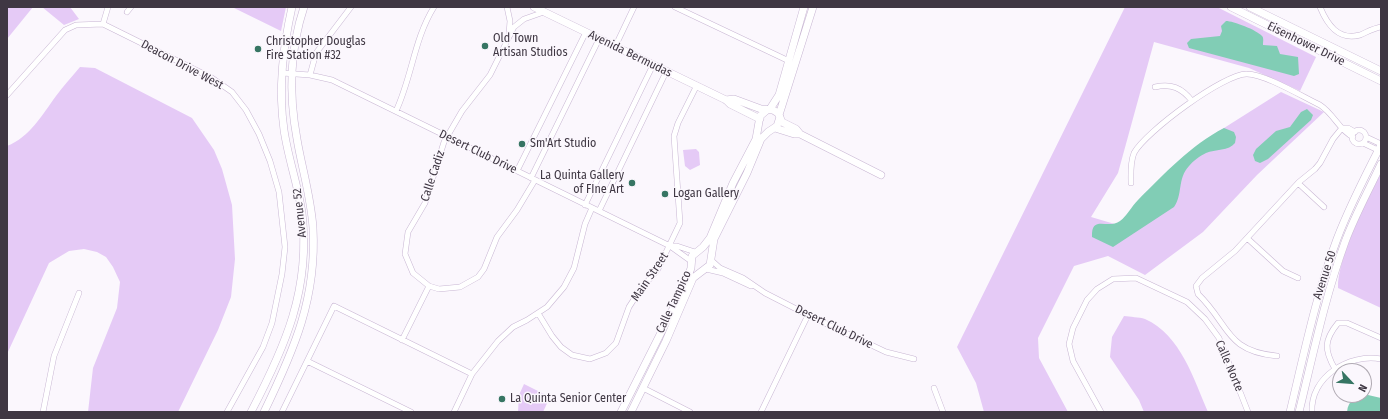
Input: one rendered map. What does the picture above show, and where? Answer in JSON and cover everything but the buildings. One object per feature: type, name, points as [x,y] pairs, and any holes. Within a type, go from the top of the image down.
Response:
[{"type":"main road","name":"Avenue 52","points":[[251,412],[282,350],[293,318],[302,270],[302,214],[284,131],[282,106],[282,74],[287,32],[292,7]]},
{"type":"main road","name":"Avenue 52","points":[[264,412],[290,357],[301,329],[308,303],[313,256],[311,201],[297,139],[293,112],[292,74],[296,37],[304,7]]},
{"type":"main road","name":"Avenida Bermudas","points":[[534,7],[696,87],[726,100],[730,104],[760,120],[766,129],[774,128],[794,134],[800,134]]},
{"type":"main road","name":"Calle Tampico","points":[[621,412],[686,283],[691,262],[696,251],[703,247],[710,238],[733,183],[756,139],[762,113],[768,109],[779,95],[804,7]]},
{"type":"main road","name":"Calle Tampico","points":[[631,412],[666,341],[693,278],[710,265],[714,239],[739,191],[761,140],[780,122],[779,116],[813,7]]},
{"type":"main road","name":"Eisenhower Drive","points":[[1231,7],[1381,81]]},
{"type":"main road","name":"Eisenhower Drive","points":[[1250,7],[1381,71]]},
{"type":"main road","name":"Avenida Bermudas","points":[[726,100],[734,99],[776,111],[782,122],[796,129],[800,134],[881,175]]},
{"type":"main road","name":"Avenue 50","points":[[1290,412],[1316,302],[1337,239],[1380,148]]},
{"type":"main road","name":"Avenue 50","points":[[1299,412],[1322,314],[1338,264],[1354,221],[1381,164]]},
{"type":"main road","name":"Desert Club Drive","points":[[696,251],[706,251],[711,259]]},
{"type":"main road","name":"Desert Club Drive","points":[[691,262],[696,269],[705,270]]},
{"type":"main road","points":[[643,388],[640,384],[652,356],[658,336]]},
{"type":"street","points":[[7,94],[65,30],[76,24],[103,24],[108,7]]},
{"type":"street","points":[[127,12],[131,7]]},
{"type":"street","points":[[310,75],[316,53],[351,7]]},
{"type":"street","points":[[396,111],[406,87],[419,37],[434,7]]},
{"type":"street","name":"Calle Cadiz","points":[[507,7],[510,21],[509,35]]},
{"type":"street","points":[[615,47],[634,7]]},
{"type":"street","points":[[675,7],[789,61]]},
{"type":"street","points":[[682,10],[688,7]]},
{"type":"street","points":[[1320,7],[1332,29],[1344,36],[1358,35],[1381,27]]},
{"type":"street","name":"Calle Cadiz","points":[[429,286],[420,280],[409,265],[405,254],[405,242],[408,232],[425,204],[439,155],[447,137],[462,111],[490,75],[509,35],[519,22],[544,12]]},
{"type":"street","name":"Deacon Drive West","points":[[103,24],[212,78],[232,92],[246,110],[259,134],[270,161],[279,192],[284,247],[280,292],[272,323],[263,347],[227,412]]},
{"type":"street","points":[[517,171],[586,32]]},
{"type":"street","points":[[402,340],[429,286],[450,290],[470,283],[478,277],[484,269],[497,237],[516,210],[533,179],[599,39]]},
{"type":"street","points":[[585,205],[653,65]]},
{"type":"street","points":[[599,211],[666,72]]},
{"type":"street","name":"Desert Club Drive","points":[[282,74],[310,75],[332,80],[670,246],[691,262]]},
{"type":"street","points":[[1132,184],[1131,165],[1136,150],[1174,113],[1236,76],[1253,74],[1320,105],[1328,111],[1342,128],[1344,133],[1352,137],[1357,143],[1363,143],[1380,148]]},
{"type":"street","points":[[1155,87],[1167,86],[1181,88],[1192,102]]},
{"type":"street","name":"Main Street","points":[[538,313],[557,341],[572,355],[590,359],[606,353],[616,343],[629,307],[640,290],[658,269],[678,230],[681,216],[675,130],[696,87]]},
{"type":"street","points":[[1342,128],[1348,128],[1355,132],[1363,131],[1366,137],[1380,148]]},
{"type":"street","points":[[1277,356],[1252,351],[1235,342],[1198,294],[1196,286],[1202,278],[1230,255],[1298,183],[1320,163],[1333,139],[1342,128]]},
{"type":"street","points":[[1352,137],[1355,132]]},
{"type":"street","points":[[1363,143],[1366,137]]},
{"type":"street","points":[[1298,183],[1324,207]]},
{"type":"street","points":[[454,412],[472,374],[504,333],[538,313],[554,300],[569,279],[592,208]]},
{"type":"street","points":[[1247,238],[1277,267],[1298,278]]},
{"type":"street","name":"Desert Club Drive","points":[[670,246],[677,246],[696,251]]},
{"type":"street","name":"Desert Club Drive","points":[[711,259],[720,268],[743,278],[756,287],[808,315],[886,352],[914,359]]},
{"type":"street","name":"Desert Club Drive","points":[[705,270],[722,273],[740,282],[756,287]]},
{"type":"street","name":"Calle Norte","points":[[1101,412],[1073,361],[1069,344],[1073,328],[1087,300],[1097,289],[1113,279],[1136,278],[1187,302],[1205,319],[1219,338],[1248,412]]},
{"type":"street","points":[[43,412],[54,356],[79,293]]},
{"type":"street","points":[[282,412],[334,306],[472,374]]},
{"type":"street","points":[[761,412],[808,315]]},
{"type":"street","points":[[1332,364],[1326,346],[1330,333],[1338,323],[1347,323],[1381,338]]},
{"type":"street","points":[[1349,363],[1358,359],[1381,359]]},
{"type":"street","points":[[307,361],[411,412]]},
{"type":"street","points":[[1312,412],[1312,403],[1318,387],[1327,375],[1332,371]]},
{"type":"street","points":[[643,388],[690,412]]},
{"type":"street","points":[[934,388],[943,412]]},
{"type":"shaded area","points":[[7,7],[33,7],[7,39]]},
{"type":"shaded area","points":[[42,7],[70,7],[79,19],[64,25]]},
{"type":"shaded area","points":[[232,7],[286,7],[281,31]]},
{"type":"shaded area","points":[[1125,7],[1217,7],[1316,57],[1300,91],[1249,68],[1154,42],[1118,173],[1091,217],[1118,225],[1146,192],[1205,140],[1281,92],[1324,112],[1257,175],[1203,232],[1145,275],[1108,256],[1074,266],[1038,338],[1039,358],[1068,412],[984,412],[976,383],[957,347]]},
{"type":"shaded area","points":[[1226,21],[1239,24],[1255,31],[1263,37],[1263,45],[1277,46],[1280,54],[1298,57],[1299,74],[1294,76],[1189,48],[1187,43],[1191,39],[1220,36],[1222,31],[1221,26]]},
{"type":"shaded area","points":[[80,67],[95,68],[192,118],[214,150],[222,169],[232,205],[235,259],[231,297],[218,330],[178,412],[88,412],[93,368],[117,308],[120,282],[113,267],[106,257],[97,252],[84,249],[69,251],[49,263],[7,354],[7,146],[22,137],[35,125]]},
{"type":"shaded area","points":[[1307,109],[1313,115],[1311,120],[1268,159],[1260,163],[1255,161],[1253,155],[1256,149],[1276,131],[1290,127],[1301,112]]},
{"type":"shaded area","points":[[1224,128],[1234,132],[1236,137],[1235,143],[1226,149],[1206,153],[1191,164],[1183,176],[1177,202],[1174,207],[1113,247],[1092,237],[1092,230],[1094,226],[1097,224],[1110,224],[1120,221],[1138,200],[1189,151]]},
{"type":"shaded area","points":[[696,149],[699,152],[700,165],[690,170],[685,166],[683,150]]},
{"type":"shaded area","points":[[1381,173],[1381,308],[1338,288],[1342,261],[1347,246]]},
{"type":"shaded area","points":[[1124,316],[1145,319],[1157,326],[1168,336],[1185,360],[1208,412],[1144,412],[1139,400],[1110,357],[1112,337]]},
{"type":"shaded area","points":[[524,384],[550,397],[543,412],[518,412],[519,395]]},
{"type":"shaded area","points":[[1372,396],[1381,398],[1381,412],[1347,412],[1349,404],[1372,403]]},
{"type":"place","name":"Old Town Artisan Studios","points":[[485,46]]},
{"type":"place","name":"Christopher Douglas Fire Station #32","points":[[258,49]]},
{"type":"place","name":"Sm'Art Studio","points":[[522,144]]},
{"type":"place","name":"La Quinta Gallery of FIne Art","points":[[632,183]]},
{"type":"place","name":"Logan Gallery","points":[[665,194]]},
{"type":"place","name":"La Quinta Senior Center","points":[[502,399]]}]
